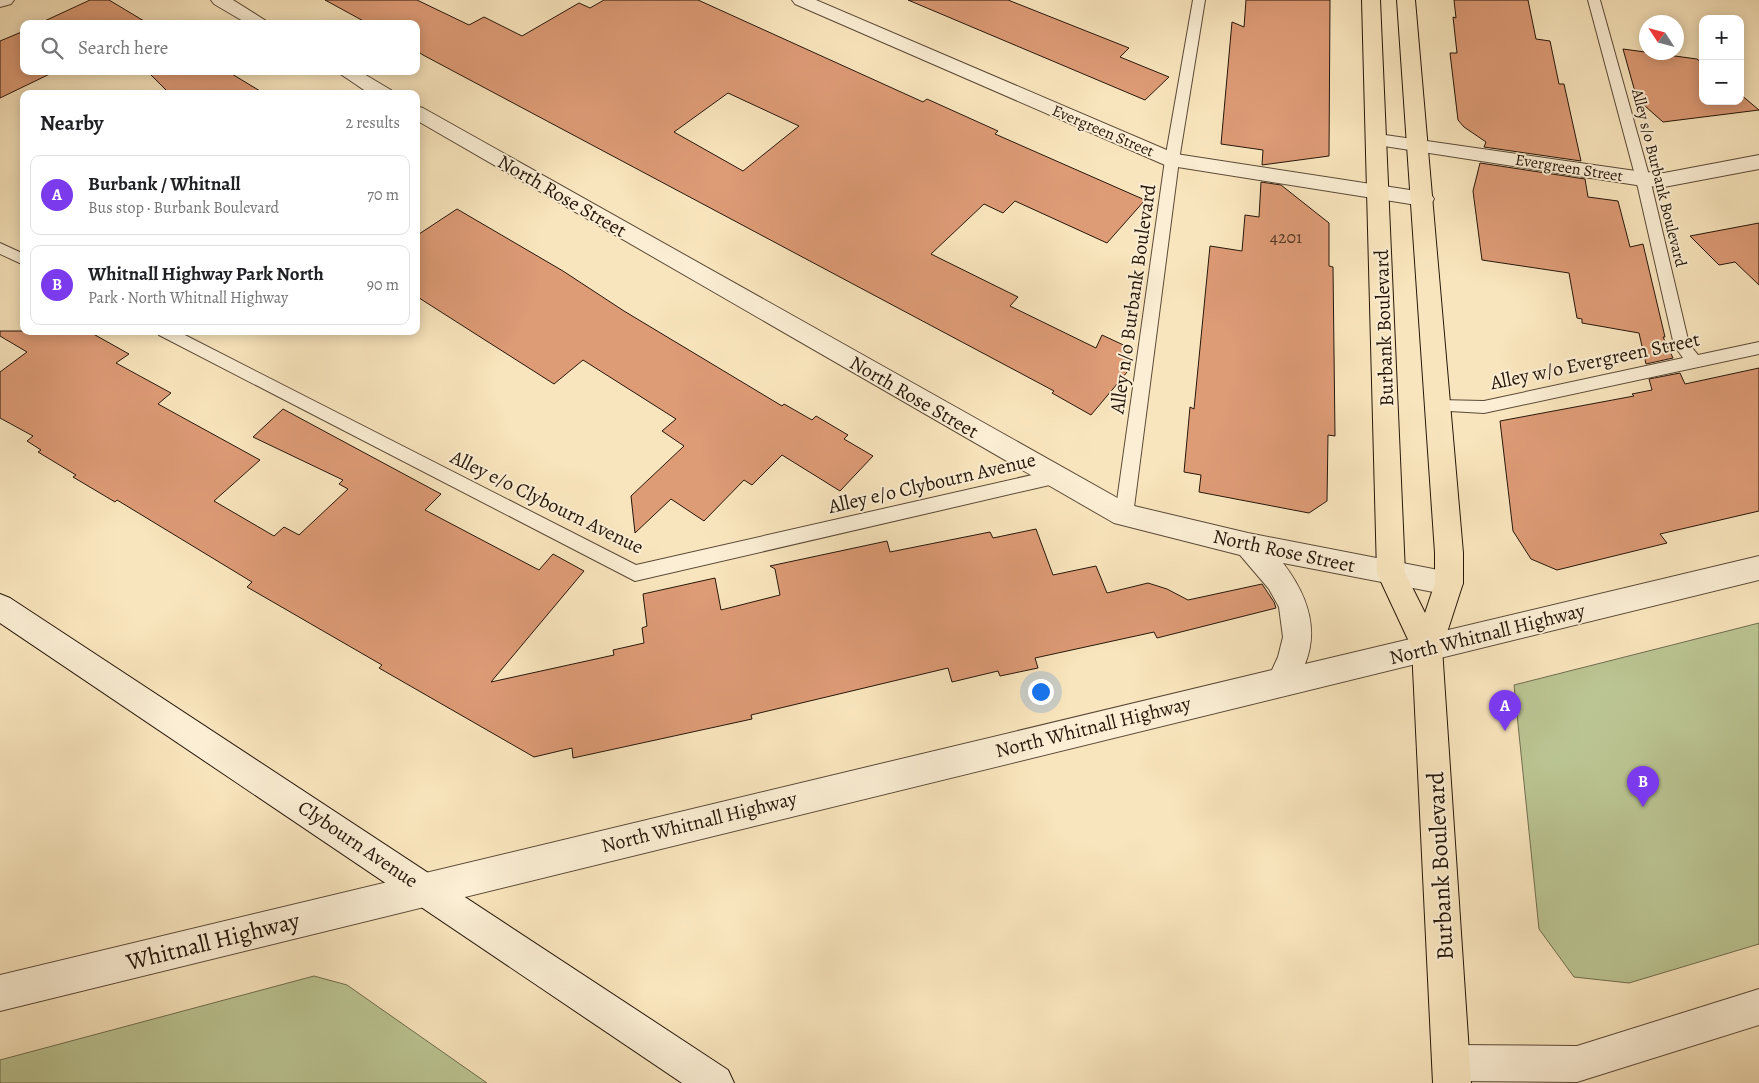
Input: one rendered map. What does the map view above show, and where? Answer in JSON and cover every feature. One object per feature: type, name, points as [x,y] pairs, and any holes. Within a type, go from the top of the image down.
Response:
[{"type":"main road","name":"Burbank Boulevard","points":[[1371,0],[1378,140],[1391,573],[1427,648]]},
{"type":"main road","name":"Burbank Boulevard","points":[[1406,0],[1419,146],[1449,553],[1449,584],[1427,648],[1451,1073]]},
{"type":"street","points":[[0,2],[5,0]]},
{"type":"street","points":[[220,0],[255,20]]},
{"type":"street","name":"Evergreen Street","points":[[801,0],[1172,160],[1422,199]]},
{"type":"street","points":[[352,75],[377,90]]},
{"type":"street","name":"North Rose Street","points":[[420,114],[1054,477],[1124,515],[1248,545],[1449,584]]},
{"type":"street","name":"Evergreen Street","points":[[1378,140],[1643,179],[1664,180],[1759,162]]},
{"type":"street","points":[[1248,545],[1271,568],[1290,594],[1299,624],[1294,653],[1282,682]]},
{"type":"street","name":"North Whitnall Highway","points":[[427,890],[553,857],[1282,682],[1338,671],[1759,568]]},
{"type":"street","name":"Clybourn Avenue","points":[[0,607],[715,1083]]},
{"type":"street","name":"Whitnall Highway","points":[[0,993],[427,890]]},
{"type":"street","points":[[1451,1073],[1576,1064],[1759,1007]]},
{"type":"lane","name":"Alley n/o Burbank Boulevard","points":[[1124,515],[1172,160],[1199,0]]},
{"type":"lane","name":"Alley s/o Burbank Boulevard","points":[[1594,0],[1643,179],[1682,344],[1694,362]]},
{"type":"lane","points":[[0,248],[20,258]]},
{"type":"lane","name":"Alley e/o Clybourn Avenue","points":[[172,335],[635,573],[1054,477]]},
{"type":"lane","name":"Alley w/o Evergreen Street","points":[[1438,406],[1484,407],[1759,348]]},
{"type":"green space","points":[[1759,623],[1759,944],[1629,983],[1574,977],[1539,929],[1514,685]]},
{"type":"green space","points":[[314,976],[347,985],[487,1083],[0,1083],[0,1060]]},
{"type":"building","points":[[90,0],[109,0],[142,20],[47,20]]},
{"type":"building","points":[[325,0],[417,0],[469,25],[484,17],[522,36],[579,3],[590,8],[604,0],[698,0],[923,102],[927,99],[998,131],[995,134],[1145,200],[1107,243],[1015,201],[1003,213],[984,204],[931,254],[1018,297],[1010,306],[1096,348],[1102,335],[1132,349],[1123,368],[1128,371],[1091,415],[1052,393],[1054,391],[420,53],[420,20],[362,20]],"holes":[[[728,93],[799,126],[743,171],[674,132]]]},
{"type":"building","points":[[908,0],[1008,0],[1129,48],[1120,57],[1169,77],[1145,100]]},
{"type":"building","points":[[1246,0],[1330,0],[1329,156],[1262,165],[1263,150],[1221,144],[1232,22],[1244,27]]},
{"type":"building","points":[[1454,0],[1528,0],[1536,39],[1550,41],[1559,84],[1564,84],[1581,161],[1484,147],[1486,142],[1464,127],[1458,120],[1450,53],[1457,53],[1453,17],[1456,18]]},
{"type":"building","points":[[20,33],[20,75],[48,75],[0,98],[0,41]]},
{"type":"building","points":[[1623,49],[1639,51],[1639,60],[1684,60],[1684,57],[1697,59],[1699,61],[1699,105],[1744,105],[1744,97],[1759,110],[1663,122],[1637,99]]},
{"type":"building","points":[[151,75],[234,75],[258,90],[166,90]]},
{"type":"building","points":[[1480,163],[1585,179],[1588,197],[1618,201],[1630,247],[1643,244],[1665,337],[1663,337],[1673,358],[1646,364],[1639,333],[1582,323],[1582,319],[1577,318],[1569,273],[1482,260],[1473,191]]},
{"type":"building","points":[[1261,182],[1281,185],[1329,223],[1329,266],[1333,267],[1335,436],[1328,435],[1327,501],[1309,513],[1199,492],[1201,475],[1184,472],[1190,407],[1194,409],[1210,246],[1242,251],[1245,215],[1259,217]]},
{"type":"building","points":[[457,209],[563,271],[624,311],[782,406],[784,404],[812,420],[816,416],[848,435],[844,439],[873,456],[840,491],[782,455],[752,485],[744,480],[704,521],[671,499],[635,533],[631,496],[684,446],[662,431],[676,419],[583,360],[554,384],[420,299],[420,233]]},
{"type":"building","points":[[1759,223],[1759,285],[1735,262],[1719,265],[1690,236]]},
{"type":"building","points":[[0,331],[20,331],[20,335],[95,335],[129,354],[116,363],[171,393],[158,404],[260,460],[214,501],[274,536],[284,527],[299,535],[348,489],[339,484],[343,480],[253,437],[283,409],[441,494],[425,510],[539,570],[553,554],[584,571],[491,682],[614,655],[613,650],[644,643],[642,628],[647,626],[643,594],[715,578],[721,610],[780,595],[775,569],[770,566],[887,541],[890,552],[990,532],[993,538],[1036,529],[1053,575],[1096,566],[1107,593],[1148,583],[1167,589],[1188,600],[1262,584],[1276,608],[1157,638],[1154,632],[1035,658],[1038,668],[1000,676],[998,671],[952,682],[948,668],[751,715],[752,719],[573,758],[572,748],[534,757],[379,668],[382,665],[247,587],[252,582],[117,500],[115,502],[73,477],[76,475],[38,452],[41,450],[27,441],[33,436],[0,418],[0,372],[27,352],[0,336]]},
{"type":"building","points":[[1759,368],[1759,511],[1660,534],[1667,543],[1557,570],[1531,559],[1513,531],[1500,421],[1634,396],[1632,394],[1652,390],[1649,379],[1680,373],[1685,384]]},
{"type":"place","name":"Burbank / Whitnall","points":[[1505,731]]},
{"type":"place","name":"Whitnall Highway Park North","points":[[1643,807]]}]
